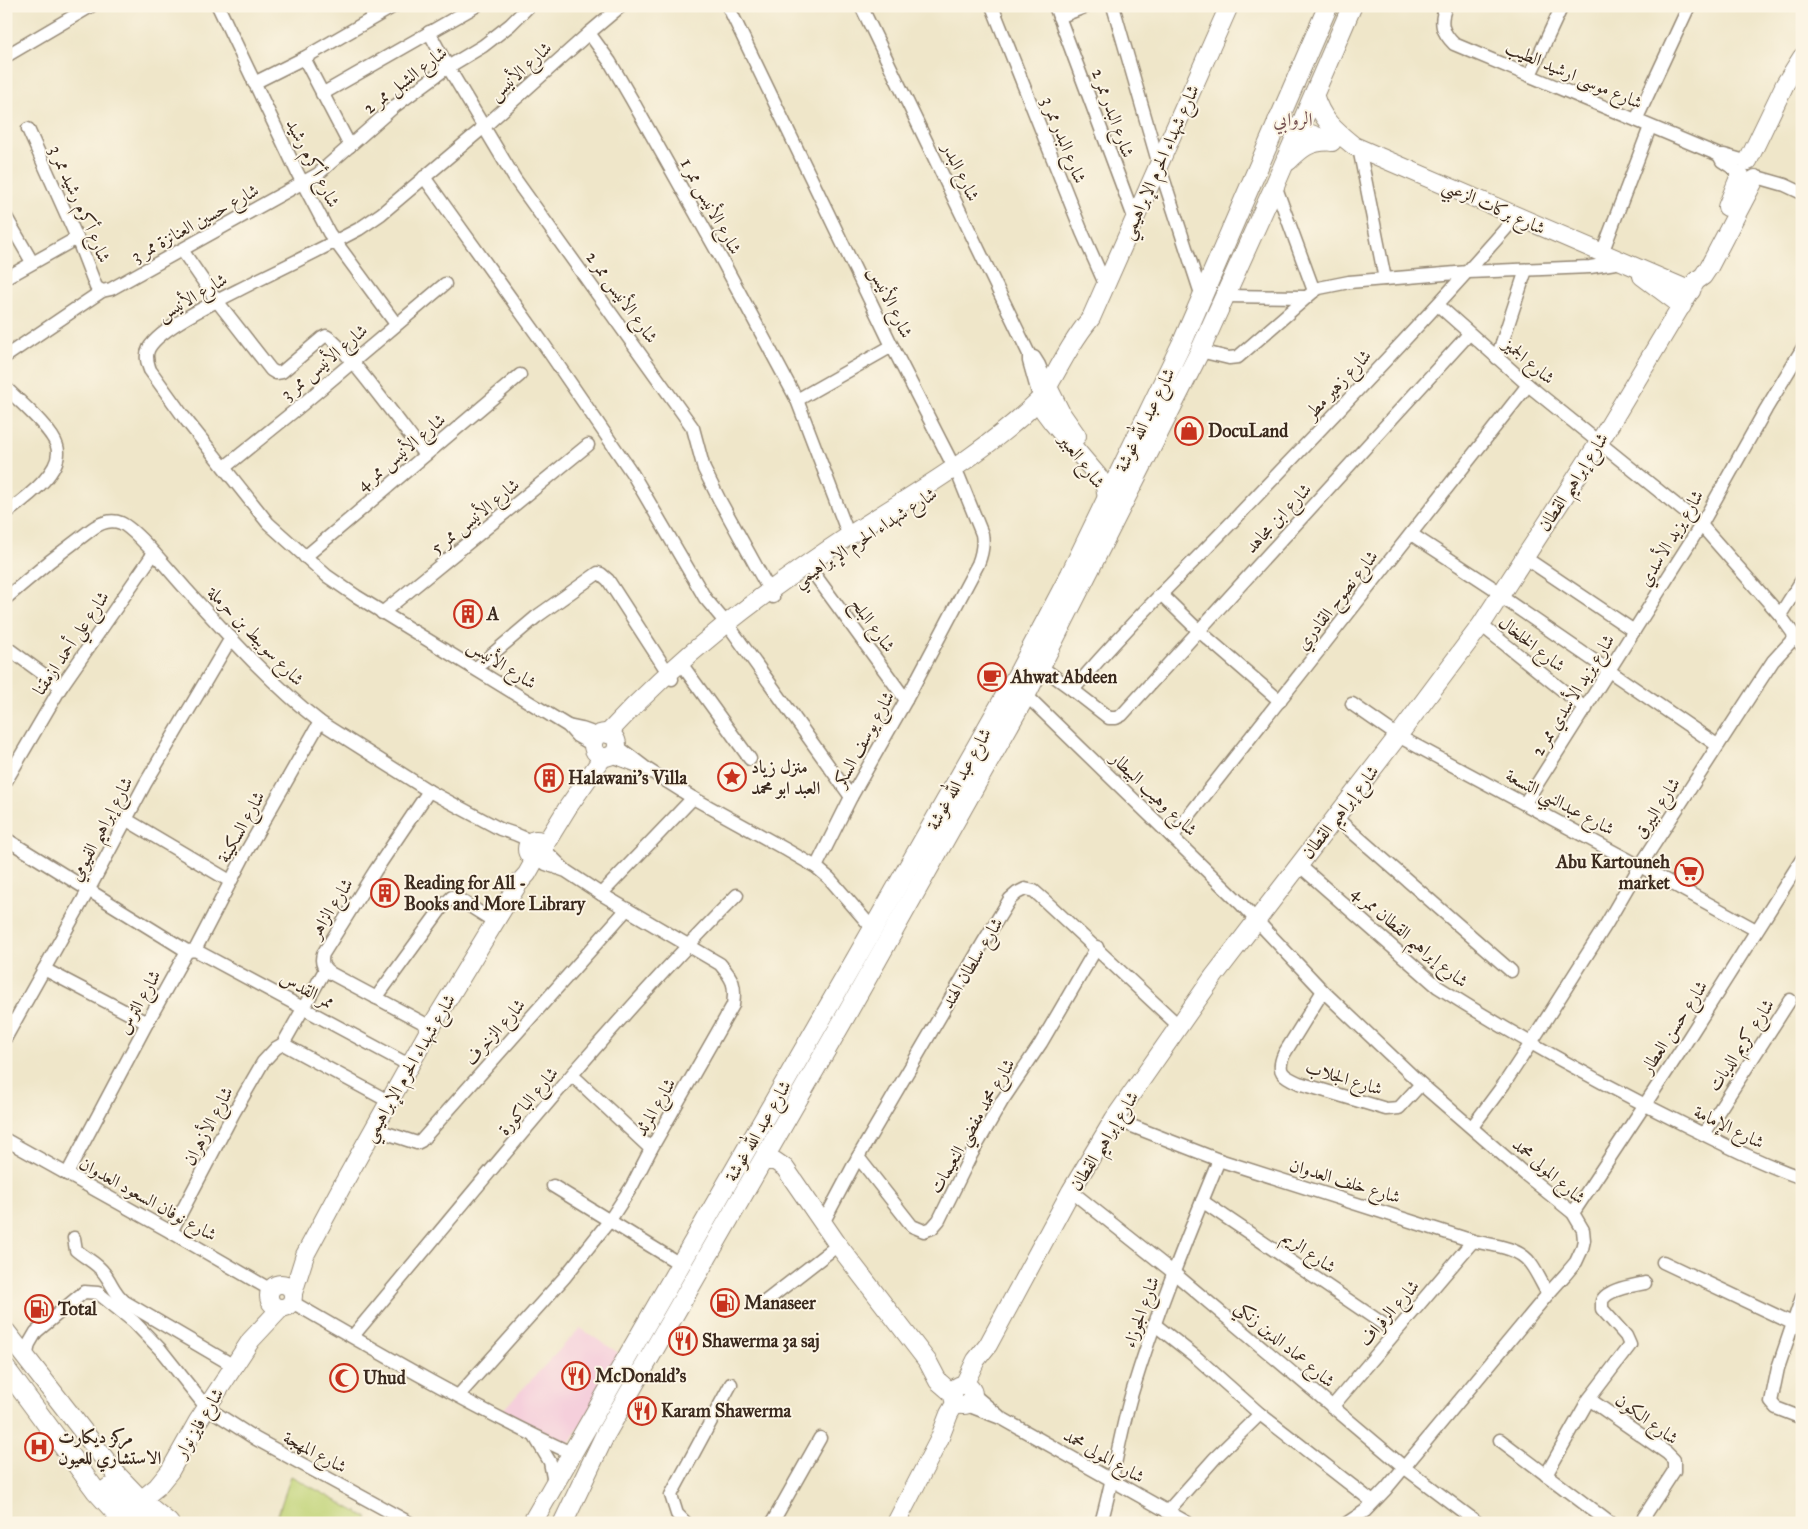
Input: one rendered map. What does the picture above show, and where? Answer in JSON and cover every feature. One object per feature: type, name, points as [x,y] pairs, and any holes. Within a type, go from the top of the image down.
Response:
[{"type":"main road","name":"شارع عبد الله غوشة","points":[[532,1523],[873,930],[1020,670],[1070,575],[1202,297],[1328,6]]},
{"type":"main road","name":"شارع عبد الله غوشة","points":[[569,1518],[604,1435],[762,1161],[1026,695],[1200,350],[1275,185],[1352,6]]},
{"type":"main road","points":[[1283,165],[1306,144],[1328,141]]},
{"type":"main road","points":[[6,1332],[117,1475],[132,1511],[169,1523]]},
{"type":"main road","points":[[6,1369],[51,1430],[145,1523]]},
{"type":"main road","points":[[552,1523],[604,1435]]},
{"type":"street","points":[[6,56],[91,6]]},
{"type":"street","name":"شارع أكرم رشيد","points":[[218,6],[303,184],[335,242],[396,324]]},
{"type":"street","points":[[254,83],[304,58],[394,6]]},
{"type":"street","points":[[322,94],[476,6]]},
{"type":"street","name":"شارع الشبل ممر 2","points":[[303,184],[330,165],[395,106],[448,67],[483,46],[510,25],[528,6]]},
{"type":"street","name":"شارع الأنيس","points":[[605,745],[582,728],[568,726],[476,668],[382,613],[327,576],[268,523],[158,382],[150,370],[146,354],[156,339],[183,320],[335,242],[381,214],[484,127],[621,6]]},
{"type":"street","name":"شارع الأنيس","points":[[728,6],[892,346],[957,472]]},
{"type":"street","name":"شارع البدر","points":[[861,6],[987,264],[1029,354],[1029,361],[1046,399]]},
{"type":"street","name":"شارع البدر ممر 3","points":[[992,6],[1082,232],[1106,286]]},
{"type":"street","name":"شارع البدر ممر 2","points":[[1087,6],[1057,12],[1135,220]]},
{"type":"street","name":"شارع البدر ممر 2","points":[[1113,6],[1159,165],[1202,297]]},
{"type":"street","name":"شارع شهداء الحرم الإبراهيمي","points":[[771,594],[812,571],[957,472],[1002,432],[1046,399],[1089,329],[1090,318],[1106,286],[1229,6]]},
{"type":"street","name":"شارع موسى ارشيد الطيب","points":[[1446,6],[1441,20],[1442,28],[1454,44],[1719,156],[1724,155],[1750,170],[1802,193]]},
{"type":"street","points":[[1530,75],[1562,6]]},
{"type":"street","points":[[1636,120],[1689,6]]},
{"type":"street","name":"شارع الأنيس ممر 2","points":[[429,32],[516,179],[693,428],[708,476],[771,594]]},
{"type":"street","name":"شارع الأنيس ممر 1","points":[[589,33],[610,62],[723,262],[797,400],[849,536]]},
{"type":"street","points":[[304,58],[350,146]]},
{"type":"street","name":"شارع إبراهيم القطان","points":[[896,1523],[939,1440],[949,1414],[983,1365],[988,1345],[1071,1191],[1114,1119],[1256,920],[1481,625],[1600,441],[1694,286],[1708,268],[1785,84],[1800,61]]},
{"type":"street","name":"شارع بركات الزعبي","points":[[1314,94],[1322,116],[1356,147]]},
{"type":"street","name":"شارع بركات الزعبي","points":[[1277,121],[1328,141],[1356,147],[1628,265],[1694,286]]},
{"type":"street","points":[[1602,253],[1650,127]]},
{"type":"street","name":"شارع أكرم رشيد ممر 3","points":[[28,129],[77,238],[96,287],[102,291]]},
{"type":"street","points":[[1356,147],[1385,279]]},
{"type":"street","points":[[424,177],[545,346],[632,473],[705,598],[728,626],[851,797]]},
{"type":"street","name":"شارع حسين العنانزة ممر 3","points":[[6,356],[102,291],[111,289],[303,184]]},
{"type":"street","points":[[1275,185],[1309,294]]},
{"type":"street","points":[[6,217],[32,262]]},
{"type":"street","name":"شارع زهير مطر","points":[[1073,690],[1161,594],[1285,467],[1438,305],[1516,217]]},
{"type":"street","points":[[6,278],[77,238]]},
{"type":"street","points":[[182,250],[217,301],[267,366],[276,373],[286,370],[326,336],[330,337],[352,362],[425,456]]},
{"type":"street","points":[[1200,350],[1229,358],[1238,357],[1309,294],[1319,288],[1349,282],[1468,272],[1628,265]]},
{"type":"street","name":"شارع بركات الزعبي","points":[[1628,265],[1682,306]]},
{"type":"street","points":[[1497,358],[1526,270]]},
{"type":"street","name":"شارع الأنيس ممر 3","points":[[225,467],[445,284]]},
{"type":"street","points":[[1225,296],[1309,294]]},
{"type":"street","name":"شارع الجميز","points":[[1438,305],[1528,385],[1600,441],[1701,525],[1780,615],[1799,641]]},
{"type":"street","name":"شارع ابن مجاهد","points":[[1073,690],[1109,718],[1116,718],[1122,715],[1469,334]]},
{"type":"street","points":[[797,400],[892,346]]},
{"type":"street","name":"شارع يزيد الأسدي","points":[[1634,631],[1701,525],[1802,349]]},
{"type":"street","name":"شارع الأنيس ممر 4","points":[[305,557],[520,375]]},
{"type":"street","name":"شارع نصوح القادري","points":[[1172,837],[1528,385]]},
{"type":"street","points":[[6,388],[49,432],[58,447],[54,466],[41,484],[6,513]]},
{"type":"street","name":"شارع العبير","points":[[1046,399],[1100,463],[1112,472],[1123,466]]},
{"type":"street","name":"شارع العبير","points":[[1046,399],[1105,487],[1107,498]]},
{"type":"street","name":"شارع الأنيس ممر 5","points":[[382,613],[588,445]]},
{"type":"street","name":"شارع شهداء الحرم الإبراهيمي","points":[[281,1296],[390,1102],[408,1066],[518,884],[527,874],[536,849],[568,807],[605,745],[676,671],[728,626],[849,536],[957,472]]},
{"type":"street","name":"شارع يوسف السكر","points":[[816,867],[851,797],[906,700],[982,554],[982,534],[957,472]]},
{"type":"street","name":"شارع سويبط بن حرملة","points":[[6,598],[50,561],[100,524],[114,521],[121,523],[154,553],[231,638],[304,710],[429,791],[500,829],[515,834],[536,849]]},
{"type":"street","points":[[1411,534],[1501,594],[1718,745]]},
{"type":"street","name":"شارع علي أحمد ازمقنا","points":[[6,781],[12,760],[154,553]]},
{"type":"street","points":[[1524,557],[1634,631]]},
{"type":"street","name":"شارع البلح","points":[[812,571],[906,700]]},
{"type":"street","points":[[476,668],[536,617],[598,574],[601,574],[608,580],[676,671],[750,759]]},
{"type":"street","points":[[1780,615],[1802,580]]},
{"type":"street","points":[[1161,594],[1198,630],[1280,701]]},
{"type":"street","name":"شارع الخلخال","points":[[1481,625],[1586,708]]},
{"type":"street","name":"شارع يزيد الأسدي ممر 2","points":[[1525,803],[1634,631]]},
{"type":"street","name":"شارع إبراهيم الفيومي","points":[[6,1037],[88,891],[145,784],[231,638]]},
{"type":"street","name":"شارع البيرق","points":[[1472,1127],[1531,1043],[1607,923],[1640,866],[1773,661],[1799,641]]},
{"type":"street","points":[[6,647],[61,687]]},
{"type":"street","points":[[1040,666],[1073,690]]},
{"type":"street","name":"شارع وهيب البيطار","points":[[1026,695],[1256,920]]},
{"type":"street","name":"شارع عبدالنبي التسعة","points":[[1352,704],[1398,736],[1525,803],[1756,930]]},
{"type":"street","name":"شارع السكينة","points":[[191,950],[320,722]]},
{"type":"street","points":[[605,745],[693,798],[816,867],[829,878],[873,930]]},
{"type":"street","name":"شارع الزاهر","points":[[325,970],[322,960],[323,954],[375,871],[429,791]]},
{"type":"street","points":[[601,894],[693,798]]},
{"type":"street","points":[[1335,817],[1511,971]]},
{"type":"street","points":[[127,820],[230,881]]},
{"type":"street","points":[[6,839],[88,891],[191,950]]},
{"type":"street","name":"شارع المرثد","points":[[459,1395],[564,1278],[610,1220],[632,1186],[733,1005],[735,991],[733,981],[720,964],[601,894],[566,871],[546,864],[536,849]]},
{"type":"street","name":"شارع حسن العطار","points":[[1573,1212],[1681,1050],[1802,860]]},
{"type":"street","name":"شارع إبراهيم القطان ممر 4","points":[[1299,865],[1438,987],[1531,1043],[1644,1104]]},
{"type":"street","name":"شارع سلطان الهند","points":[[823,1223],[858,1157],[983,943],[1010,899],[1017,893],[1025,889],[1034,891],[1179,1026]]},
{"type":"street","name":"شارع الباكورة","points":[[353,1336],[572,1075],[688,944],[737,895]]},
{"type":"street","points":[[376,998],[443,906],[452,897],[457,898],[495,922]]},
{"type":"street","name":"شارع الزخرف","points":[[374,1129],[417,1142],[421,1141],[627,909]]},
{"type":"street","name":"شارع المولى محمد","points":[[1256,920],[1323,991],[1421,1084],[1526,1175],[1573,1212],[1583,1230],[1584,1240],[1582,1249],[1571,1269],[1548,1294],[1404,1468],[1365,1511],[1346,1523]]},
{"type":"street","name":"شارع محمد مفضي النعيمات","points":[[858,1157],[912,1226],[924,1231],[932,1228],[939,1220],[971,1154],[1002,1101],[1041,1043],[1097,948]]},
{"type":"street","name":"ممر القدس","points":[[191,950],[304,1008],[408,1066]]},
{"type":"street","name":"شارع الترس","points":[[67,1174],[147,1023],[191,950]]},
{"type":"street","points":[[44,969],[147,1023]]},
{"type":"street","points":[[325,970],[431,1027]]},
{"type":"street","name":"شارع الأزهران","points":[[171,1232],[233,1114],[263,1062],[276,1048],[283,1044],[325,970]]},
{"type":"street","name":"شارع الجلاب","points":[[1323,991],[1280,1062],[1281,1071],[1287,1078],[1386,1109],[1399,1108],[1421,1084]]},
{"type":"street","name":"شارع كريم الديات","points":[[1704,1134],[1790,1000]]},
{"type":"street","points":[[283,1044],[390,1102]]},
{"type":"street","points":[[572,1075],[651,1149]]},
{"type":"street","name":"شارع الإمامة","points":[[1644,1104],[1750,1158],[1801,1177]]},
{"type":"street","name":"شارع خلف العدوان","points":[[1114,1119],[1219,1160],[1522,1255],[1530,1262],[1548,1294]]},
{"type":"street","name":"شارع نوفان السعود العدوان","points":[[6,1140],[459,1395],[535,1437],[572,1454]]},
{"type":"street","name":"شارع الجوزاء","points":[[1102,1523],[1130,1400],[1154,1324],[1219,1160]]},
{"type":"street","points":[[762,1161],[775,1161],[785,1168],[838,1245],[928,1362],[963,1395]]},
{"type":"street","points":[[553,1186],[680,1264]]},
{"type":"street","name":"شارع عماد الدين زنكي","points":[[1071,1191],[1174,1273],[1404,1468],[1473,1521]]},
{"type":"street","name":"شارع الريم","points":[[1202,1202],[1396,1332]]},
{"type":"street","points":[[74,1238],[76,1250],[100,1268],[119,1297],[234,1366]]},
{"type":"street","name":"شارع الرفراف","points":[[1332,1407],[1473,1241]]},
{"type":"street","points":[[766,1301],[838,1245]]},
{"type":"street","points":[[1663,1262],[1792,1323]]},
{"type":"street","name":"شارع الكون","points":[[1546,1476],[1589,1399],[1630,1345],[1626,1336],[1602,1309],[1602,1301],[1615,1290],[1644,1283]]},
{"type":"street","name":"شارع المهجة","points":[[26,1358],[29,1344],[36,1332],[80,1294],[89,1291],[98,1293],[118,1308],[160,1349],[206,1407],[256,1439],[410,1523]]},
{"type":"street","name":"شارع فايز نوار","points":[[132,1511],[157,1487],[170,1471],[206,1407],[281,1296]]},
{"type":"street","points":[[1802,1297],[1778,1368],[1771,1402],[1776,1408],[1802,1418]]},
{"type":"street","points":[[1154,1324],[1196,1357],[1260,1414],[1373,1502]]},
{"type":"street","points":[[160,1349],[174,1331]]},
{"type":"street","points":[[686,1523],[677,1514],[671,1495],[730,1384]]},
{"type":"street","name":"شارع المولى محمد","points":[[963,1395],[1002,1419],[1188,1523]]},
{"type":"street","name":"شارع الكون","points":[[1589,1399],[1674,1460],[1674,1471],[1640,1523]]},
{"type":"street","points":[[1167,1512],[1215,1458],[1260,1414]]},
{"type":"street","points":[[535,1437],[550,1462],[554,1483]]},
{"type":"street","points":[[772,1523],[820,1438]]},
{"type":"street","points":[[1500,1440],[1610,1523]]},
{"type":"shaded area","points":[[580,1328],[625,1357],[567,1446],[501,1412]]},
{"type":"green space","points":[[291,1476],[368,1518],[365,1523],[275,1523]]},
{"type":"place","name":"DocuLand","points":[[1189,431]]},
{"type":"place","name":"A","points":[[468,614]]},
{"type":"place","name":"Ahwat Abdeen","points":[[992,677]]},
{"type":"place","name":"منزل زياد العبد ابو محمد","points":[[732,777]]},
{"type":"place","name":"Halawani's Villa","points":[[549,778]]},
{"type":"place","name":"Abu Kartouneh market","points":[[1689,872]]},
{"type":"place","name":"Reading for All - Books and More Library","points":[[385,893]]},
{"type":"place","name":"Manaseer","points":[[725,1303]]},
{"type":"place","name":"Total","points":[[39,1309]]},
{"type":"place","name":"Shawerma 3a saj","points":[[683,1341]]},
{"type":"place","name":"McDonald's","points":[[576,1376]]},
{"type":"place","name":"Uhud","points":[[344,1378]]},
{"type":"place","name":"Karam Shawerma","points":[[642,1411]]},
{"type":"place","name":"مركز ديكارت الاستشاري للعيون","points":[[39,1447]]},
{"type":"district","name":"الروابي","points":[[1293,119]]}]
